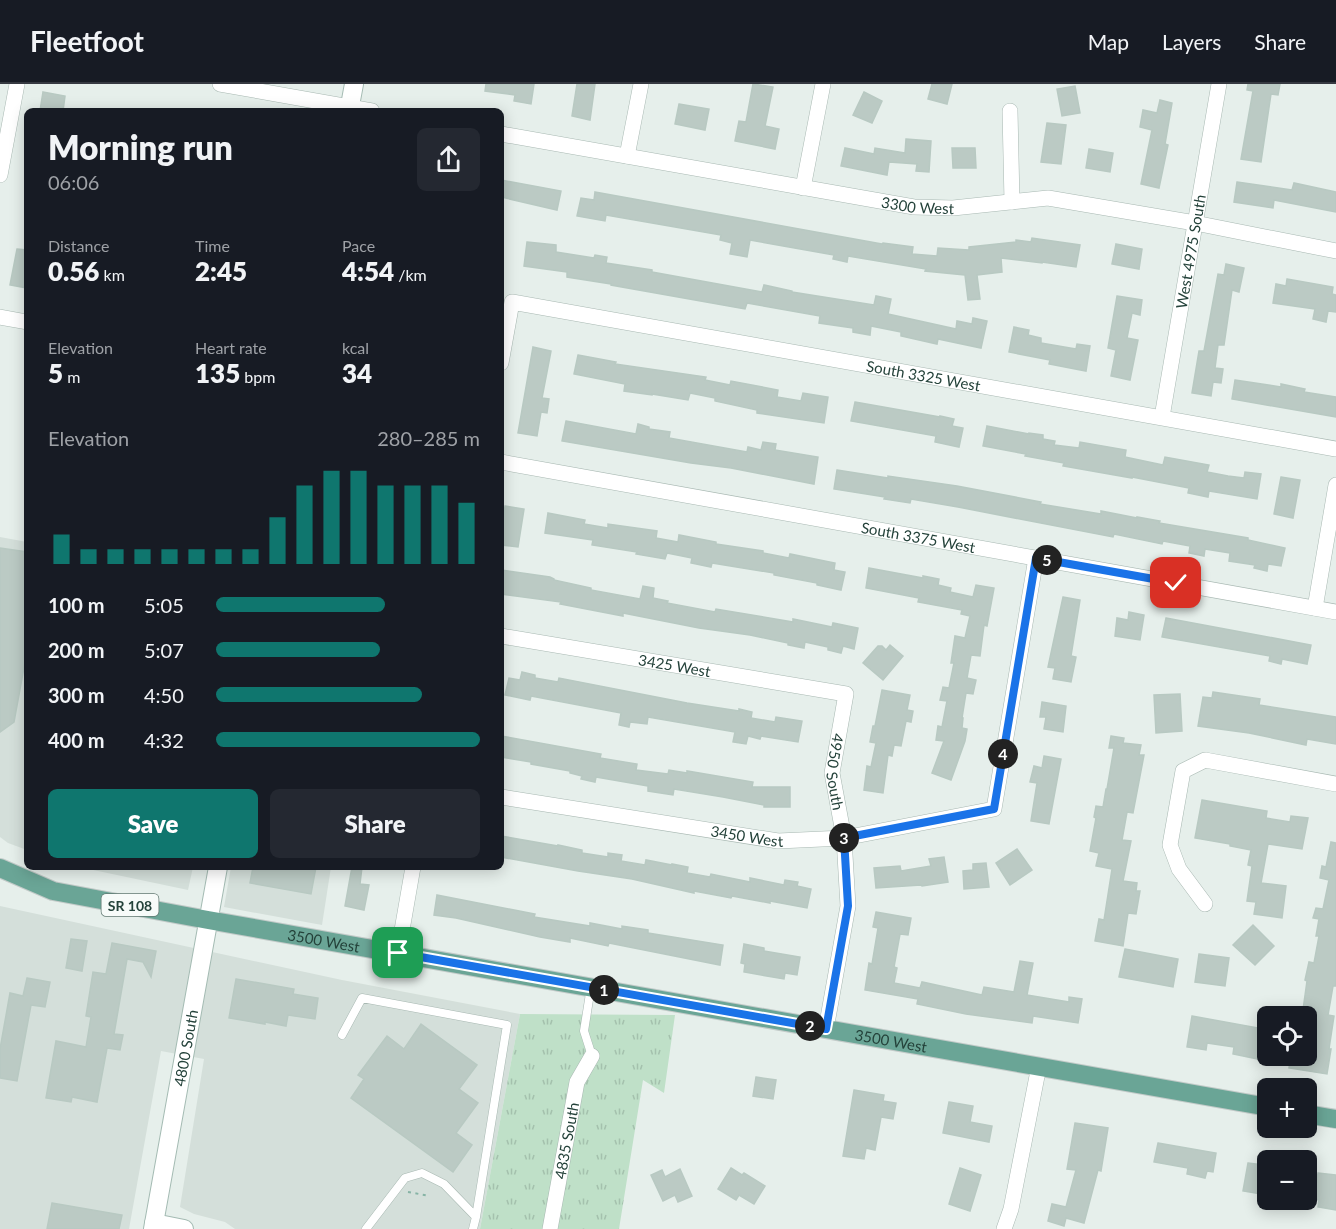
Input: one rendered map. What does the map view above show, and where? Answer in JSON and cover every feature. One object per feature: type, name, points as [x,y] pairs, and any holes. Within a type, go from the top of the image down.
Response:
[{"type":"main road","name":"3500 West","points":[[0,868],[52,891],[1257,1105]]},
{"type":"main road","points":[[1317,1116],[1336,1119]]},
{"type":"street","points":[[0,175],[16,84]]},
{"type":"street","points":[[220,84],[345,108]]},
{"type":"street","points":[[350,108],[354,84]]},
{"type":"street","points":[[627,156],[641,84]]},
{"type":"street","points":[[803,188],[822,84]]},
{"type":"street","name":"West 4975 South","points":[[1162,417],[1219,84]]},
{"type":"street","points":[[1010,111],[1012,202]]},
{"type":"street","name":"3300 West","points":[[504,135],[914,207],[953,208],[1048,198],[1336,251]]},
{"type":"street","name":"South 3325 West","points":[[504,346],[512,302],[1336,448]]},
{"type":"street","points":[[0,317],[24,321]]},
{"type":"street","name":"South 3375 West","points":[[504,463],[1336,612]]},
{"type":"street","points":[[1315,608],[1336,485]]},
{"type":"street","name":"3450 West","points":[[504,797],[778,842],[844,838],[994,809],[1036,558]]},
{"type":"street","name":"3425 West","points":[[504,637],[846,694]]},
{"type":"street","name":"4950 South","points":[[826,1029],[848,906],[844,838],[832,773],[846,694]]},
{"type":"street","points":[[1205,904],[1179,869],[1170,845],[1183,771],[1205,760],[1336,784]]},
{"type":"street","name":"4800 South","points":[[154,1226],[217,870]]},
{"type":"street","points":[[398,953],[412,870]]},
{"type":"street","name":"4835 South","points":[[550,1229],[577,1082],[592,1056]]},
{"type":"street","points":[[1004,1229],[1011,1209],[1039,1066]]},
{"type":"street","points":[[154,1226],[184,1229]]},
{"type":"lane","points":[[591,987],[584,1031],[592,1056]]},
{"type":"lane","points":[[342,1035],[362,998],[507,1025],[473,1229]]},
{"type":"lane","points":[[366,1229],[405,1178],[423,1173],[444,1184],[476,1216]]},
{"type":"path","points":[[396,1190],[430,1196]]},
{"type":"shaded area","points":[[0,537],[24,541],[24,849],[8,843],[0,837]]},
{"type":"shaded area","points":[[93,870],[192,870],[188,890]]},
{"type":"shaded area","points":[[230,870],[331,870],[322,925],[224,907]]},
{"type":"shaded area","points":[[0,906],[342,980],[520,1014],[480,1229],[235,1229],[225,1222],[194,1214],[180,1207],[204,1059],[161,1051],[129,1229],[0,1229]]},
{"type":"green space","points":[[520,1014],[675,1015],[664,1093],[643,1080],[619,1229],[480,1229]]},
{"type":"building","points":[[486,84],[534,84],[531,104],[514,101],[515,95],[485,91]]},
{"type":"building","points":[[577,84],[595,84],[590,120],[572,116]]},
{"type":"building","points":[[753,84],[773,87],[765,126],[779,129],[775,149],[735,141],[739,121],[746,122]]},
{"type":"building","points":[[932,84],[952,84],[947,104],[928,99]]},
{"type":"building","points":[[1248,84],[1280,84],[1278,95],[1271,94],[1261,162],[1241,159],[1253,91],[1247,90]]},
{"type":"building","points":[[1075,86],[1080,113],[1062,116],[1057,89]]},
{"type":"building","points":[[43,92],[65,96],[63,108],[40,108]]},
{"type":"building","points":[[864,92],[882,101],[872,123],[853,115]]},
{"type":"building","points":[[1160,100],[1172,103],[1165,144],[1168,145],[1159,188],[1141,184],[1152,130],[1140,127],[1143,110],[1157,113]]},
{"type":"building","points":[[679,104],[709,109],[705,130],[675,124]]},
{"type":"building","points":[[1047,123],[1066,125],[1061,164],[1041,162]]},
{"type":"building","points":[[906,139],[931,141],[929,172],[916,171],[917,164],[889,162],[887,175],[841,166],[845,148],[874,154],[875,148],[905,153]]},
{"type":"building","points":[[952,148],[975,148],[976,168],[953,168]]},
{"type":"building","points":[[1089,149],[1113,153],[1110,172],[1086,168]]},
{"type":"building","points":[[504,181],[561,191],[557,210],[504,198]]},
{"type":"building","points":[[1237,182],[1292,190],[1294,183],[1336,192],[1336,212],[1274,200],[1273,208],[1234,202]]},
{"type":"building","points":[[595,192],[882,244],[913,247],[912,254],[937,256],[938,248],[969,250],[969,247],[1016,242],[1016,240],[1031,242],[1032,238],[1080,245],[1076,267],[1001,258],[1002,272],[977,275],[980,299],[968,300],[965,275],[925,271],[926,269],[848,256],[847,262],[833,259],[834,255],[750,240],[747,257],[730,254],[732,243],[720,240],[721,235],[606,215],[605,221],[577,216],[581,198],[594,200]]},
{"type":"building","points":[[527,242],[556,245],[556,252],[594,258],[595,255],[607,257],[606,263],[762,292],[764,285],[792,292],[874,305],[876,296],[891,299],[888,314],[956,329],[957,321],[972,324],[973,318],[987,321],[981,348],[938,339],[937,344],[901,336],[901,332],[871,326],[870,335],[853,332],[853,328],[819,323],[820,316],[747,303],[745,309],[567,277],[567,272],[524,266]]},
{"type":"building","points":[[1116,244],[1142,249],[1139,269],[1112,264]]},
{"type":"building","points":[[17,249],[24,250],[24,287],[10,285]]},
{"type":"building","points":[[1226,264],[1244,268],[1239,292],[1232,290],[1224,345],[1218,345],[1215,368],[1223,369],[1221,383],[1213,382],[1211,396],[1192,393],[1199,351],[1204,351],[1218,274],[1224,275]]},
{"type":"building","points":[[1287,279],[1333,287],[1332,294],[1336,295],[1336,312],[1328,311],[1326,322],[1313,319],[1315,309],[1273,303],[1276,284],[1286,286]]},
{"type":"building","points":[[1117,296],[1142,300],[1140,315],[1132,313],[1127,338],[1138,340],[1130,380],[1111,376],[1116,350],[1108,348]]},
{"type":"building","points":[[1014,327],[1029,330],[1028,335],[1041,338],[1041,343],[1076,349],[1077,344],[1090,346],[1086,371],[1049,364],[1050,360],[1009,352]]},
{"type":"building","points":[[533,347],[551,351],[542,398],[549,399],[547,413],[541,412],[537,436],[518,433]]},
{"type":"building","points":[[578,355],[616,362],[615,364],[706,377],[705,380],[730,385],[731,381],[778,390],[777,397],[801,401],[803,393],[828,397],[824,423],[757,413],[757,410],[690,393],[688,400],[624,391],[625,384],[574,374]]},
{"type":"building","points":[[1235,380],[1281,387],[1281,384],[1305,389],[1304,392],[1336,397],[1336,417],[1232,399]]},
{"type":"building","points":[[855,402],[954,419],[952,426],[963,428],[959,447],[935,442],[936,436],[851,421]]},
{"type":"building","points":[[566,421],[636,434],[638,424],[649,427],[649,429],[670,432],[669,438],[747,452],[748,447],[761,450],[763,442],[776,444],[775,450],[818,457],[814,484],[731,468],[562,441]]},
{"type":"building","points":[[987,426],[1043,435],[1043,439],[1055,441],[1054,445],[1079,448],[1080,442],[1126,450],[1125,457],[1163,465],[1165,457],[1209,465],[1207,472],[1228,476],[1244,478],[1245,472],[1261,474],[1257,499],[1209,491],[1208,497],[1188,493],[1189,488],[1063,466],[1064,463],[983,446]]},
{"type":"building","points":[[837,470],[957,486],[1041,502],[1040,504],[1160,521],[1159,523],[1248,538],[1248,540],[1285,548],[1281,566],[1268,564],[1267,571],[1254,568],[1255,565],[1229,561],[1230,553],[1205,549],[1204,556],[1189,553],[1190,546],[1163,541],[1162,544],[1114,534],[1113,537],[958,507],[911,499],[910,503],[834,489]]},
{"type":"building","points":[[1281,477],[1300,480],[1293,518],[1274,514]]},
{"type":"building","points":[[505,506],[524,509],[518,547],[504,545]]},
{"type":"building","points":[[548,513],[585,520],[584,524],[608,528],[608,524],[657,531],[656,538],[678,542],[679,535],[789,558],[790,554],[835,563],[834,570],[845,572],[841,590],[774,575],[774,573],[712,563],[711,567],[691,563],[692,558],[667,553],[665,559],[636,554],[637,552],[592,545],[593,540],[545,533]]},
{"type":"building","points":[[0,548],[24,552],[24,667],[14,722],[0,732]]},
{"type":"building","points":[[869,568],[939,579],[938,585],[951,588],[950,592],[973,597],[976,585],[994,588],[987,626],[984,625],[980,656],[971,655],[967,678],[976,680],[973,694],[966,693],[962,718],[962,728],[967,729],[965,741],[951,780],[932,773],[944,741],[936,740],[938,726],[942,727],[947,701],[940,700],[943,687],[949,688],[954,663],[951,663],[955,636],[965,638],[970,616],[961,614],[962,610],[918,602],[919,598],[866,588]]},
{"type":"building","points":[[504,570],[550,577],[554,580],[591,588],[591,590],[640,599],[643,586],[654,588],[653,598],[715,612],[716,609],[793,622],[793,619],[832,627],[833,623],[858,628],[854,649],[843,646],[841,653],[828,650],[828,647],[805,642],[804,648],[750,635],[699,628],[623,613],[623,616],[560,604],[561,602],[504,594]]},
{"type":"building","points":[[1063,597],[1080,600],[1071,656],[1076,657],[1071,682],[1053,679],[1055,668],[1048,667]]},
{"type":"building","points":[[1129,612],[1144,615],[1140,640],[1115,636],[1117,618],[1128,620]]},
{"type":"building","points":[[1166,618],[1311,645],[1307,664],[1282,659],[1281,664],[1269,661],[1270,656],[1162,637]]},
{"type":"building","points":[[890,645],[903,656],[883,680],[863,663],[878,646],[886,650]]},
{"type":"building","points":[[522,672],[535,675],[535,678],[558,682],[559,678],[687,703],[739,711],[739,709],[752,712],[751,718],[775,722],[776,717],[802,721],[798,742],[748,736],[746,744],[733,742],[735,732],[648,717],[647,724],[630,722],[629,727],[619,725],[621,713],[531,696],[530,700],[505,695],[509,678],[520,680]]},
{"type":"building","points":[[882,690],[910,695],[907,710],[913,711],[911,722],[906,721],[901,746],[894,745],[892,756],[888,755],[883,793],[864,790],[867,766],[871,767],[876,743],[870,742]]},
{"type":"building","points":[[1213,692],[1260,699],[1259,705],[1336,717],[1336,744],[1307,739],[1306,745],[1249,733],[1198,726],[1203,697],[1212,698]]},
{"type":"building","points":[[1180,694],[1182,731],[1156,733],[1154,695]]},
{"type":"building","points":[[1042,702],[1066,706],[1063,732],[1044,729],[1046,717],[1040,717]]},
{"type":"building","points":[[1111,736],[1124,738],[1123,743],[1141,745],[1139,755],[1144,755],[1133,813],[1127,812],[1122,840],[1131,841],[1123,881],[1137,883],[1136,891],[1140,891],[1136,914],[1128,913],[1123,946],[1095,941],[1099,919],[1104,920],[1112,869],[1096,866],[1099,853],[1090,851],[1096,806],[1103,807],[1107,789],[1114,748],[1109,748]]},
{"type":"building","points":[[504,737],[601,754],[600,758],[637,764],[636,770],[668,774],[669,770],[687,773],[687,771],[753,782],[752,787],[790,787],[790,807],[764,807],[764,805],[674,789],[673,795],[648,791],[648,786],[596,777],[595,782],[581,779],[582,776],[570,773],[570,771],[531,764],[531,762],[504,758]]},
{"type":"building","points":[[1044,756],[1061,759],[1049,824],[1031,821],[1037,783],[1030,782],[1034,766],[1042,768]]},
{"type":"building","points":[[1202,800],[1267,811],[1266,818],[1290,822],[1291,816],[1308,818],[1302,849],[1268,844],[1261,883],[1286,886],[1282,918],[1254,914],[1256,902],[1247,901],[1252,866],[1248,865],[1251,850],[1195,838]]},
{"type":"building","points":[[504,837],[582,850],[582,853],[608,857],[608,853],[622,855],[621,861],[645,865],[646,860],[688,867],[687,873],[710,877],[711,874],[750,882],[750,878],[784,885],[785,880],[798,882],[797,886],[811,889],[807,908],[770,901],[770,903],[732,896],[731,898],[694,891],[694,893],[632,879],[504,858]]},
{"type":"building","points":[[1331,842],[1336,843],[1336,986],[1333,986],[1328,1015],[1334,1016],[1327,1074],[1289,1068],[1289,1066],[1317,1066],[1317,1006],[1304,1006],[1307,981],[1305,980],[1309,962],[1314,963],[1319,936],[1316,936],[1319,919],[1313,918],[1316,908],[1323,909],[1329,880],[1320,878],[1322,866],[1326,867]]},
{"type":"building","points":[[1017,849],[1032,870],[1010,885],[996,863]]},
{"type":"building","points":[[944,857],[948,882],[922,886],[876,888],[874,868],[900,866],[901,871],[931,866],[929,859]]},
{"type":"building","points":[[986,863],[989,887],[964,889],[963,871],[973,870],[973,864]]},
{"type":"building","points":[[252,870],[315,870],[311,894],[250,883]]},
{"type":"building","points":[[351,870],[362,870],[360,884],[369,885],[364,910],[345,906]]},
{"type":"building","points":[[437,895],[535,914],[534,917],[590,926],[590,923],[622,929],[622,926],[648,930],[648,933],[723,945],[720,965],[609,943],[608,946],[570,938],[570,942],[540,937],[434,915]]},
{"type":"building","points":[[876,912],[911,918],[908,935],[900,934],[894,967],[897,968],[894,983],[920,988],[922,982],[982,995],[984,987],[1014,992],[1020,961],[1033,963],[1027,995],[1069,1002],[1069,997],[1082,999],[1078,1023],[1033,1016],[1032,1023],[966,1014],[917,1004],[918,999],[865,990],[878,928],[873,927]]},
{"type":"building","points":[[1253,925],[1274,946],[1255,965],[1233,945]]},
{"type":"building","points":[[71,939],[87,941],[82,971],[66,968]]},
{"type":"building","points":[[112,943],[156,951],[151,977],[143,962],[127,959],[114,1034],[123,1035],[120,1050],[107,1048],[97,1102],[72,1097],[71,1102],[46,1098],[56,1041],[86,1047],[91,1017],[86,1016],[93,972],[106,974]]},
{"type":"building","points":[[744,944],[764,948],[764,951],[800,957],[797,975],[785,973],[784,979],[744,972],[745,964],[741,963]]},
{"type":"building","points":[[1125,949],[1178,959],[1173,987],[1119,977]]},
{"type":"building","points":[[1199,954],[1229,958],[1225,986],[1195,982]]},
{"type":"building","points":[[27,978],[50,982],[45,1007],[31,1005],[17,1081],[0,1078],[0,1049],[10,993],[23,996]]},
{"type":"building","points":[[236,979],[294,989],[293,994],[318,998],[315,1019],[288,1015],[286,1026],[229,1018]]},
{"type":"building","points":[[1192,1016],[1257,1028],[1257,1059],[1233,1054],[1234,1047],[1207,1043],[1206,1050],[1187,1047]]},
{"type":"building","points":[[421,1024],[477,1065],[459,1089],[478,1103],[456,1133],[472,1145],[453,1172],[351,1098],[364,1079],[358,1075],[387,1036],[404,1049]]},
{"type":"building","points":[[756,1077],[776,1080],[773,1099],[753,1096]]},
{"type":"building","points":[[854,1090],[884,1095],[883,1101],[896,1103],[893,1119],[881,1117],[875,1150],[866,1148],[864,1159],[843,1156]]},
{"type":"building","points":[[949,1102],[973,1106],[970,1122],[992,1126],[989,1142],[943,1133]]},
{"type":"building","points":[[1075,1123],[1108,1128],[1101,1171],[1098,1170],[1084,1223],[1066,1218],[1064,1226],[1048,1221],[1052,1204],[1066,1207],[1076,1170],[1067,1169]]},
{"type":"building","points":[[1158,1143],[1216,1153],[1213,1172],[1207,1171],[1205,1178],[1187,1174],[1188,1168],[1154,1162]]},
{"type":"building","points":[[1248,1163],[1257,1164],[1257,1193],[1243,1191]]},
{"type":"building","points":[[731,1168],[765,1186],[754,1204],[739,1195],[736,1200],[718,1189]]},
{"type":"building","points":[[960,1168],[981,1175],[970,1211],[949,1204]]},
{"type":"building","points":[[680,1169],[692,1196],[678,1202],[675,1195],[663,1201],[651,1175],[662,1170],[665,1177]]},
{"type":"building","points":[[1318,1173],[1336,1175],[1336,1210],[1318,1207]]},
{"type":"building","points":[[52,1203],[122,1215],[119,1229],[47,1229]]},
{"type":"route","points":[[398,953],[826,1029],[848,906],[844,838],[994,809],[1036,558],[1176,583]]}]
